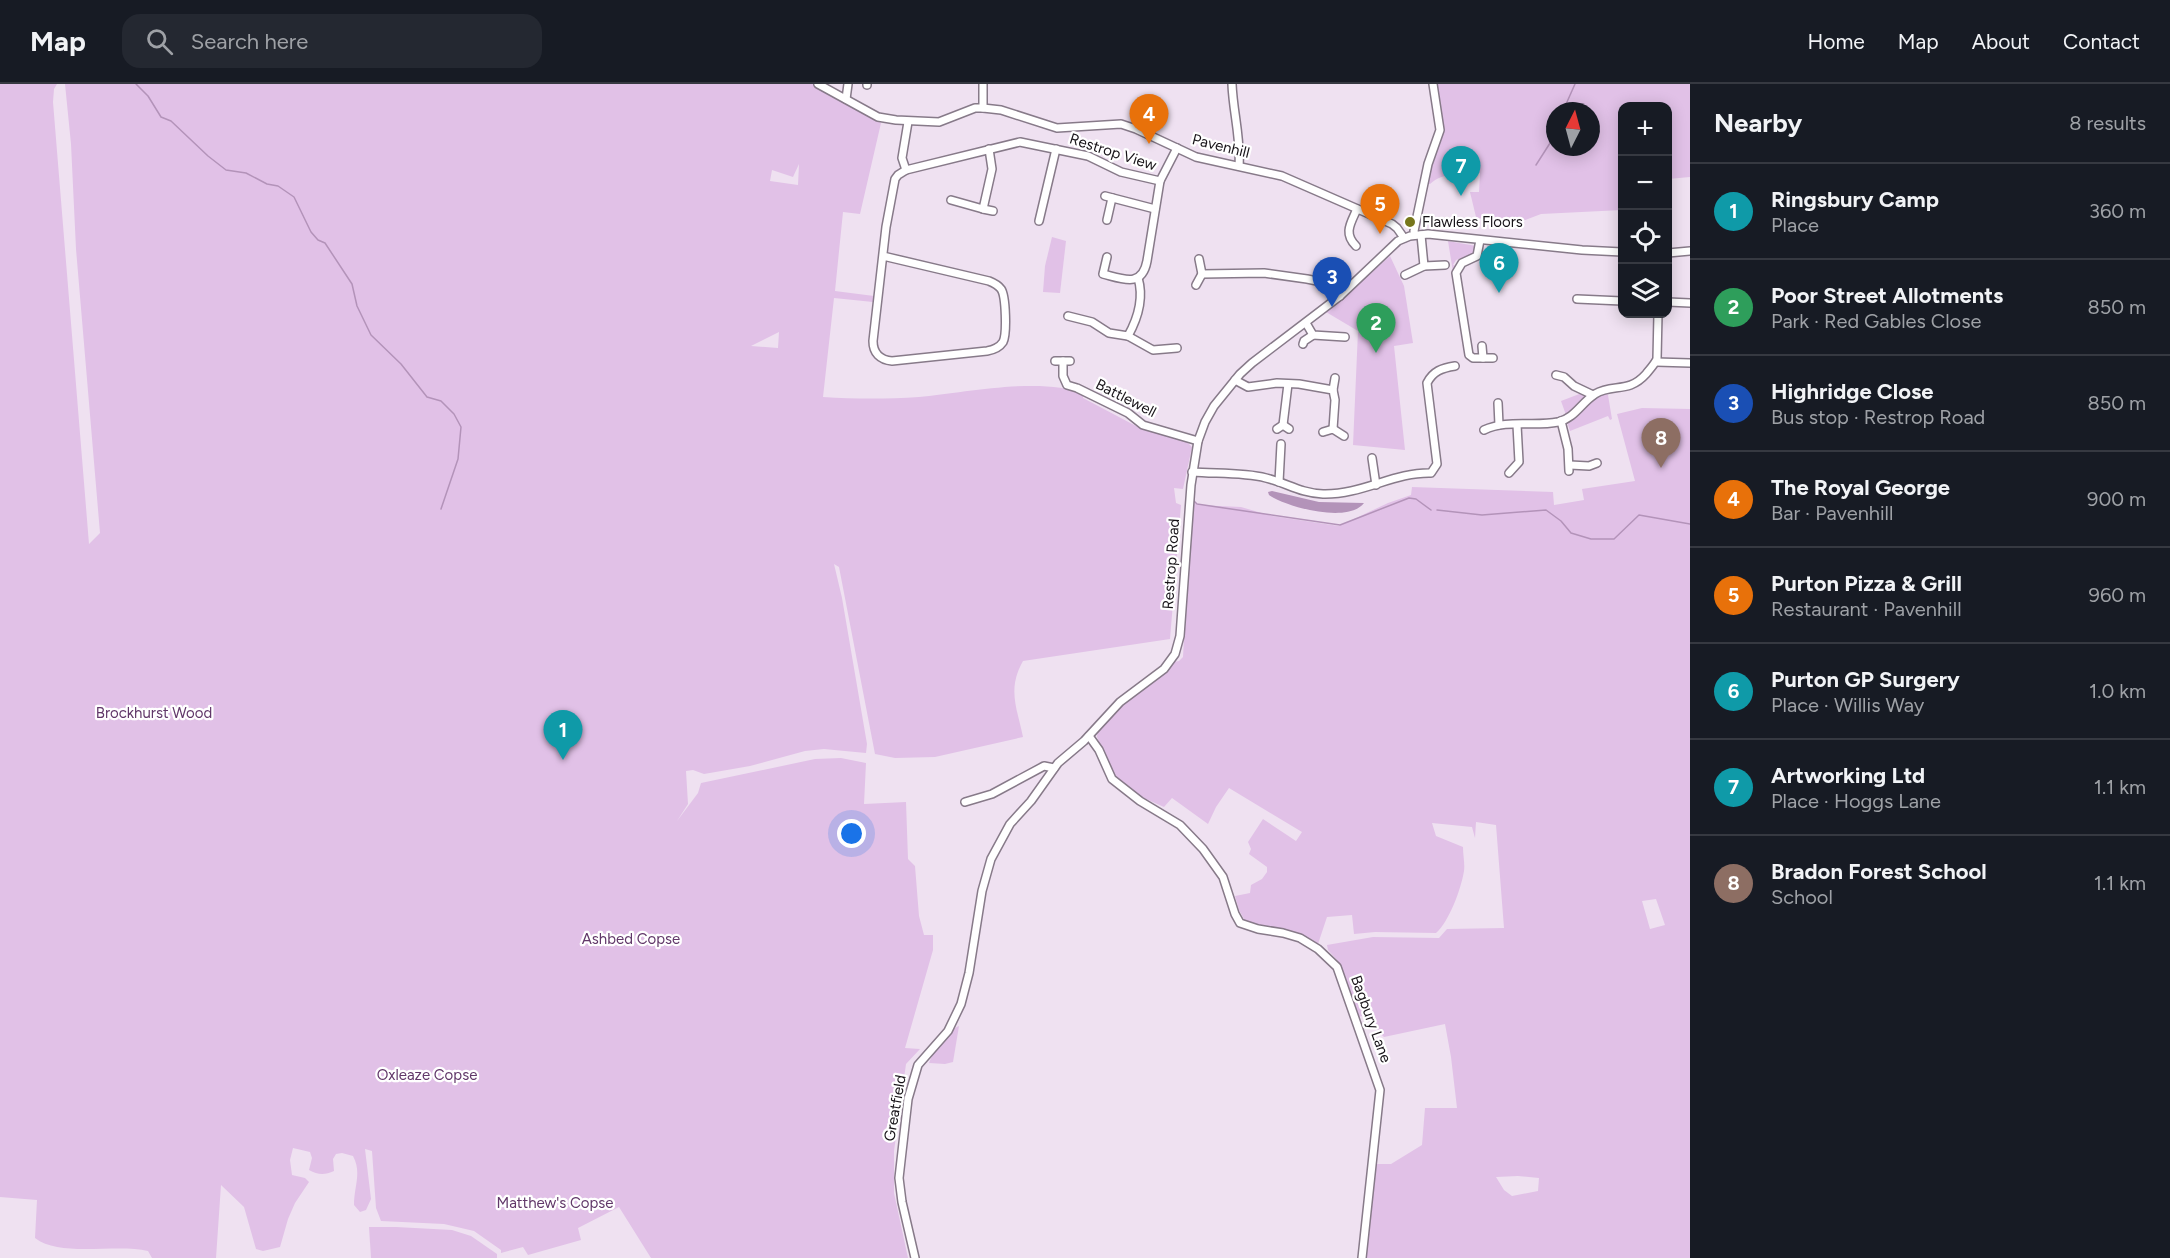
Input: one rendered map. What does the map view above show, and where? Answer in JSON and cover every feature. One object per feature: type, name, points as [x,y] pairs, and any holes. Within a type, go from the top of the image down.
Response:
[{"type":"street","name":"Pavenhill","points":[[818,84],[878,117],[908,122],[940,122],[975,108],[983,108],[1001,110],[1052,127],[1121,124],[1206,160],[1282,176],[1395,226],[1404,238]]},
{"type":"street","points":[[846,99],[848,84]]},
{"type":"street","points":[[983,84],[983,108]]},
{"type":"street","points":[[1232,84],[1240,147],[1239,166]]},
{"type":"street","points":[[1424,266],[1418,235],[1414,231],[1426,172],[1440,130],[1433,84]]},
{"type":"street","points":[[883,256],[998,285],[1004,298],[1004,336],[1001,344],[996,349],[987,351],[897,360],[881,358],[874,350],[883,256],[893,186],[898,175],[906,170],[902,158],[908,122]]},
{"type":"street","name":"Restrop View","points":[[906,170],[1020,142],[1088,156],[1121,172],[1160,182],[1177,148]]},
{"type":"street","points":[[983,209],[992,169],[989,149]]},
{"type":"street","name":"Restrop View","points":[[1039,221],[1056,149]]},
{"type":"street","points":[[1107,256],[1103,274],[1126,280],[1138,278],[1143,273],[1160,182]]},
{"type":"street","points":[[1107,220],[1109,197],[1155,209]]},
{"type":"street","points":[[951,200],[993,211]]},
{"type":"street","points":[[1351,245],[1348,232],[1358,209]]},
{"type":"street","points":[[1404,238],[1418,235],[1618,252]]},
{"type":"street","name":"Restrop Road","points":[[979,907],[986,875],[1010,824],[1031,801],[1054,768],[1089,736],[1120,702],[1164,669],[1175,654],[1180,628],[1192,472],[1198,441],[1209,414],[1235,380],[1259,357],[1340,296],[1404,238]]},
{"type":"street","points":[[1479,240],[1477,256],[1462,263],[1456,273],[1469,355],[1473,358],[1493,358]]},
{"type":"street","points":[[1672,253],[1690,251]]},
{"type":"street","points":[[1196,285],[1202,274],[1199,259]]},
{"type":"street","points":[[1405,275],[1424,266],[1444,264]]},
{"type":"street","points":[[1202,274],[1264,273],[1307,279],[1317,281],[1340,296]]},
{"type":"street","points":[[1128,336],[1139,309],[1138,278]]},
{"type":"street","points":[[1577,299],[1618,301]]},
{"type":"street","points":[[1672,302],[1690,303]]},
{"type":"street","points":[[1072,318],[1092,322],[1106,332],[1128,336],[1153,350],[1172,351]]},
{"type":"street","points":[[1484,430],[1498,425],[1562,421],[1576,412],[1593,395],[1605,390],[1631,386],[1641,379],[1656,362],[1658,318]]},
{"type":"street","points":[[1306,323],[1314,335]]},
{"type":"street","points":[[1303,344],[1304,340],[1314,335],[1345,337]]},
{"type":"street","points":[[1482,346],[1483,358]]},
{"type":"street","name":"Battlewell","points":[[1063,361],[1063,376],[1067,385],[1128,413],[1143,425],[1198,441]]},
{"type":"street","points":[[1656,362],[1690,363]]},
{"type":"street","points":[[1192,472],[1253,476],[1278,482],[1298,491],[1324,494],[1361,490],[1404,475],[1431,473],[1436,468],[1427,383],[1438,370],[1455,366]]},
{"type":"street","points":[[1556,375],[1564,377],[1574,386],[1593,395]]},
{"type":"street","points":[[1333,429],[1335,378]]},
{"type":"street","points":[[1235,380],[1248,387],[1288,384],[1333,390]]},
{"type":"street","points":[[1283,428],[1288,384]]},
{"type":"street","points":[[1498,403],[1498,425]]},
{"type":"street","points":[[1562,421],[1570,468],[1598,463]]},
{"type":"street","points":[[1509,473],[1519,462],[1517,425]]},
{"type":"street","points":[[1323,432],[1333,429],[1344,436]]},
{"type":"street","points":[[1278,482],[1281,444]]},
{"type":"street","points":[[1372,458],[1376,485]]},
{"type":"street","name":"Bagbury Lane","points":[[1089,736],[1099,750],[1112,779],[1140,801],[1180,825],[1203,849],[1223,878],[1240,922],[1258,929],[1299,938],[1318,948],[1337,967],[1380,1090],[1362,1258]]},
{"type":"street","points":[[964,802],[992,794],[1044,766],[1054,768]]},
{"type":"street","name":"Greatfield","points":[[915,1258],[899,1178],[908,1099],[918,1065],[943,1037],[958,1012],[969,973],[979,907]]},
{"type":"green space","points":[[0,84],[57,84],[54,89],[53,102],[89,544],[100,533],[76,249],[71,144],[65,84],[813,84],[830,96],[881,123],[860,214],[843,212],[835,291],[874,296],[873,302],[834,298],[823,397],[907,398],[1003,387],[1047,386],[1083,394],[1083,398],[1136,426],[1187,442],[1192,447],[1183,489],[1174,488],[1176,503],[1181,505],[1170,639],[1023,661],[1018,671],[1014,690],[1023,737],[935,757],[895,758],[875,754],[839,567],[834,564],[867,744],[866,753],[824,749],[805,751],[750,766],[704,774],[693,770],[686,771],[688,804],[677,821],[698,793],[701,783],[815,759],[841,758],[866,763],[864,804],[906,802],[908,859],[915,866],[919,916],[924,935],[933,935],[933,950],[905,1048],[920,1049],[906,1064],[894,1151],[894,1193],[908,1258],[651,1258],[619,1207],[578,1228],[581,1240],[528,1255],[523,1247],[501,1253],[501,1250],[474,1231],[444,1224],[381,1221],[376,1208],[372,1151],[365,1149],[371,1199],[366,1210],[360,1212],[354,1205],[357,1168],[353,1156],[336,1154],[333,1159],[334,1171],[318,1174],[309,1170],[312,1158],[310,1152],[293,1148],[290,1160],[292,1175],[305,1178],[309,1182],[295,1203],[280,1247],[263,1251],[256,1249],[244,1207],[221,1185],[216,1258],[152,1258],[148,1251],[135,1249],[74,1249],[46,1244],[35,1238],[37,1200],[0,1197]],"holes":[[[799,164],[798,185],[770,181],[772,170],[793,177]],[[779,332],[778,348],[751,346]]]},
{"type":"green space","points":[[1436,84],[1690,84],[1690,177],[1672,179],[1672,102],[1618,102],[1618,210],[1541,214],[1520,222],[1492,222],[1476,217],[1470,192],[1479,192],[1480,173],[1441,177],[1427,184],[1428,169],[1439,141]]},
{"type":"green space","points":[[1052,237],[1066,241],[1060,293],[1043,292],[1045,266]]},
{"type":"green space","points":[[1448,241],[1476,246],[1474,254],[1456,260],[1453,272]]},
{"type":"green space","points":[[1390,256],[1404,286],[1413,343],[1394,346],[1405,450],[1353,445],[1358,331],[1326,312]]},
{"type":"green space","points":[[1582,393],[1585,396],[1575,410],[1566,415],[1561,401]]},
{"type":"green space","points":[[1604,393],[1608,395],[1612,419],[1610,420],[1608,416],[1570,431],[1567,422]]},
{"type":"green space","points":[[1642,408],[1690,409],[1690,1258],[1366,1258],[1376,1164],[1391,1164],[1422,1145],[1425,1108],[1457,1108],[1451,1057],[1445,1024],[1384,1037],[1362,1016],[1358,1017],[1338,961],[1328,950],[1327,945],[1373,937],[1439,938],[1447,929],[1504,928],[1496,825],[1476,822],[1475,838],[1472,827],[1432,823],[1436,836],[1463,847],[1464,865],[1454,905],[1436,933],[1354,934],[1352,915],[1327,917],[1318,944],[1288,930],[1255,925],[1245,921],[1235,896],[1250,893],[1251,885],[1262,879],[1267,872],[1267,867],[1249,854],[1251,849],[1248,842],[1263,819],[1296,841],[1302,832],[1229,788],[1208,824],[1172,798],[1164,807],[1137,795],[1114,777],[1097,737],[1107,718],[1183,657],[1192,500],[1197,505],[1241,507],[1272,516],[1339,526],[1411,495],[1412,487],[1553,492],[1554,505],[1584,500],[1582,489],[1635,481],[1617,414]],"holes":[[[1656,899],[1665,925],[1650,929],[1642,901]],[[1496,1177],[1539,1178],[1538,1191],[1512,1196],[1504,1190]]]},
{"type":"green space","points":[[959,1026],[953,1062],[929,1063],[942,1042]]},
{"type":"green space","points":[[369,1227],[452,1230],[471,1236],[497,1254],[497,1258],[371,1258]]},
{"type":"shaded area","points":[[1268,492],[1319,502],[1364,503],[1356,509],[1332,513],[1303,508],[1278,500],[1269,495]]},
{"type":"waterway","points":[[136,84],[148,96],[161,117],[171,121],[226,170],[246,173],[267,184],[278,186],[294,197],[311,232],[318,240],[325,243],[352,284],[357,306],[371,335],[401,364],[427,397],[441,401],[454,414],[461,427],[458,459],[441,509]]},
{"type":"waterway","points":[[1567,102],[1575,84]]},
{"type":"waterway","points":[[1536,165],[1546,149]]},
{"type":"waterway","points":[[1194,501],[1197,504],[1340,525],[1409,498],[1416,499],[1431,510]]},
{"type":"waterway","points":[[1437,510],[1482,515],[1546,510],[1561,521],[1571,533],[1591,539],[1614,539],[1639,515],[1690,524]]},
{"type":"place","name":"The Royal George","points":[[1149,144]]},
{"type":"place","name":"Artworking Ltd","points":[[1461,196]]},
{"type":"place","name":"Flawless Floors","points":[[1410,222]]},
{"type":"place","name":"Purton Pizza & Grill","points":[[1380,234]]},
{"type":"place","name":"Purton GP Surgery","points":[[1499,293]]},
{"type":"place","name":"Highridge Close","points":[[1332,307]]},
{"type":"place","name":"Poor Street Allotments","points":[[1376,353]]},
{"type":"place","name":"Bradon Forest School","points":[[1661,468]]},
{"type":"place","name":"Ringsbury Camp","points":[[563,760]]},
{"type":"park label","name":"Brockhurst Wood","points":[[154,713]]},
{"type":"park label","name":"Ashbed Copse","points":[[631,939]]},
{"type":"park label","name":"Oxleaze Copse","points":[[427,1075]]},
{"type":"park label","name":"Matthew's Copse","points":[[555,1203]]}]
